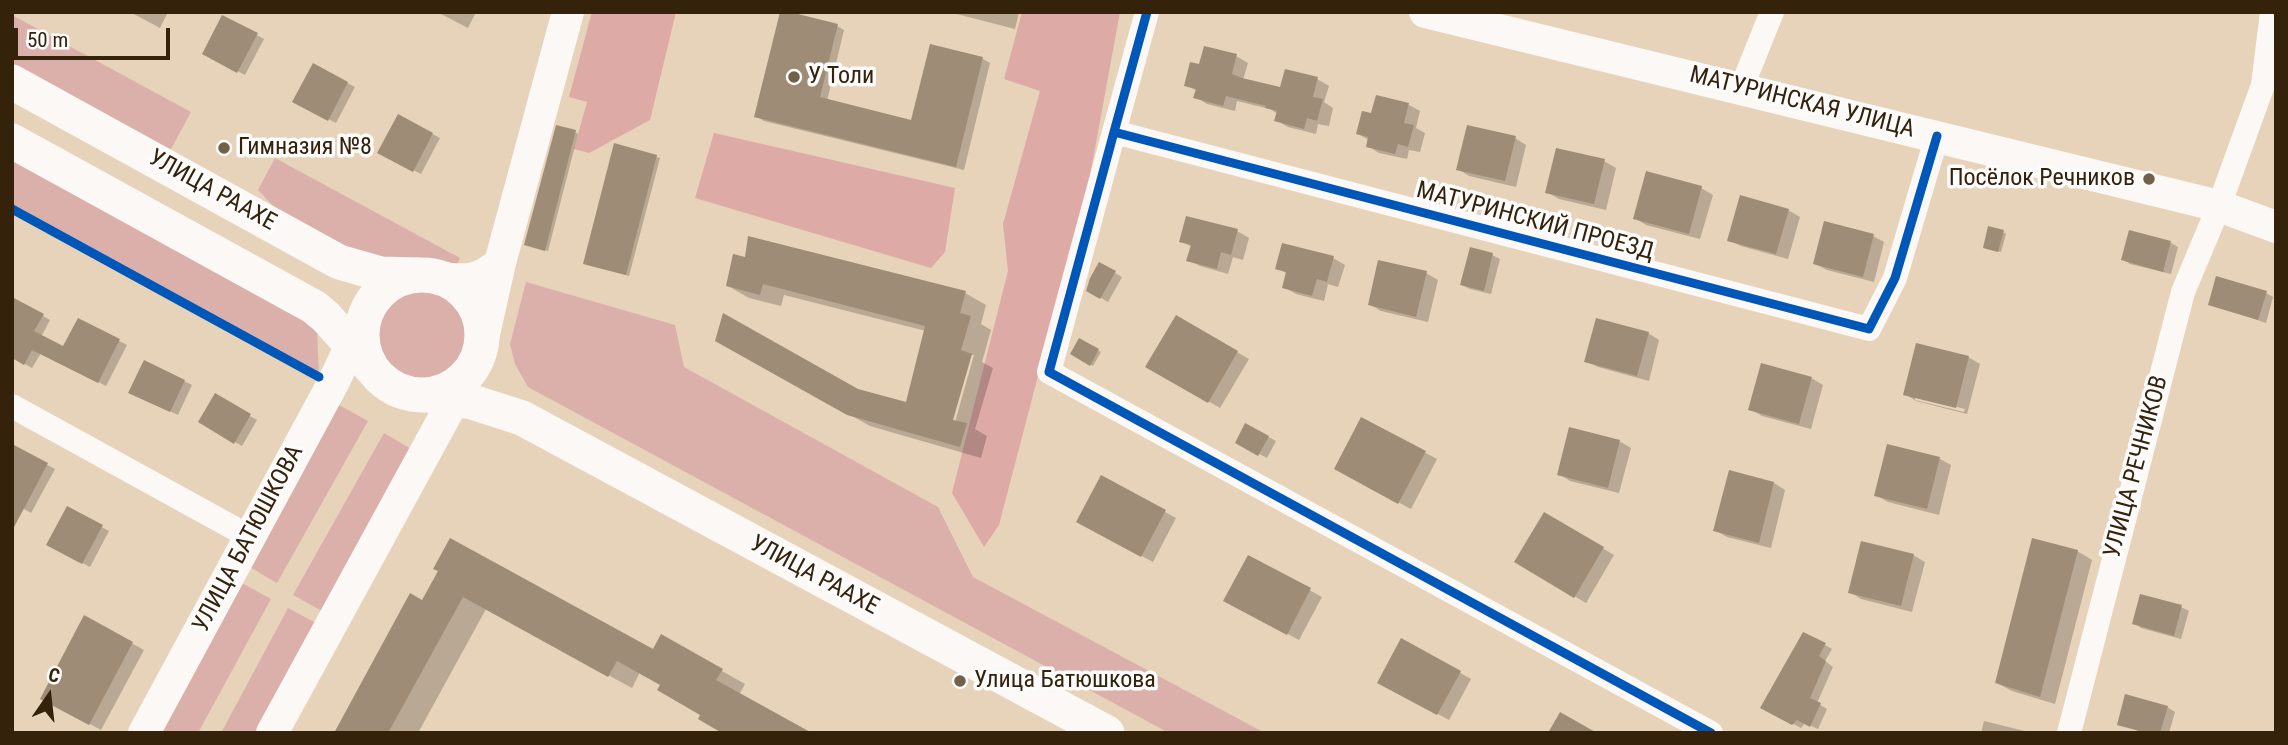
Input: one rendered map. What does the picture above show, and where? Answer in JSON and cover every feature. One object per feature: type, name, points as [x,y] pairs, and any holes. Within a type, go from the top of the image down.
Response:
[{"type":"main road","name":"УЛИЦА РААХЕ","points":[[12,82],[339,262],[381,274],[430,277]]},
{"type":"main road","points":[[12,141],[314,307],[381,379],[402,391],[485,370],[490,386],[499,398],[522,418]]},
{"type":"main road","points":[[362,357],[367,359],[362,336],[372,302],[387,286],[408,277],[430,277],[459,288],[473,303],[481,322],[457,378]]},
{"type":"main road","points":[[457,378],[472,402],[522,418]]},
{"type":"main road","name":"УЛИЦА РААХЕ","points":[[522,418],[1107,733]]},
{"type":"street","points":[[272,733],[457,378],[500,263],[568,12]]},
{"type":"street","points":[[1147,12],[1049,372],[1711,733]]},
{"type":"street","name":"МАТУРИНСКАЯ УЛИЦА","points":[[1425,12],[2219,206],[2276,227]]},
{"type":"street","points":[[1741,89],[1772,12]]},
{"type":"street","points":[[2219,206],[2263,85],[2272,12]]},
{"type":"street","name":"МАТУРИНСКИЙ ПРОЕЗД","points":[[1114,132],[1869,329],[1895,278],[1937,136]]},
{"type":"street","name":"УЛИЦА РЕЧНИКОВ","points":[[2068,733],[2183,292],[2219,206]]},
{"type":"street","points":[[430,277],[471,280],[482,277],[500,263]]},
{"type":"street","name":"УЛИЦА БАТЮШКОВА","points":[[144,733],[250,537],[362,357]]},
{"type":"street","points":[[12,406],[250,537]]},
{"type":"shaded area","points":[[592,12],[676,12],[650,120],[589,153],[574,149],[587,102],[569,97]]},
{"type":"shaded area","points":[[1022,12],[1120,12],[1089,181],[999,525],[984,547],[952,493],[1008,271],[1003,224],[1040,91],[1004,79]]},
{"type":"shaded area","points":[[12,15],[191,112],[171,149],[105,133],[12,82]]},
{"type":"shaded area","points":[[714,133],[955,188],[945,252],[931,268],[695,198]]},
{"type":"shaded area","points":[[12,139],[316,303],[319,377],[12,209]]},
{"type":"shaded area","points":[[275,158],[460,258],[450,282],[310,245],[258,190]]},
{"type":"shaded area","points":[[526,282],[675,325],[684,367],[938,507],[973,577],[1265,733],[1169,733],[528,387],[515,364],[510,344]]},
{"type":"shaded area","points":[[423,291],[440,294],[454,304],[464,318],[467,335],[464,352],[454,366],[440,376],[423,379],[406,376],[392,366],[382,352],[379,335],[382,318],[392,304],[406,294]]},
{"type":"shaded area","points":[[339,405],[368,421],[277,583],[248,566]]},
{"type":"shaded area","points":[[384,433],[413,450],[322,611],[293,595]]},
{"type":"shaded area","points":[[242,583],[271,599],[198,733],[161,733]]},
{"type":"shaded area","points":[[288,608],[318,624],[259,733],[221,733]]},
{"type":"building","name":"У Толи","points":[[780,12],[838,24],[820,97],[911,120],[930,44],[983,57],[956,167],[754,117]]},
{"type":"building","points":[[222,15],[258,33],[237,73],[202,54]]},
{"type":"building","points":[[1204,46],[1237,54],[1232,74],[1242,78],[1280,87],[1285,69],[1318,77],[1313,97],[1323,99],[1317,121],[1307,118],[1304,129],[1274,121],[1277,111],[1265,108],[1266,106],[1226,96],[1223,106],[1193,98],[1196,89],[1184,86],[1190,62],[1199,64]]},
{"type":"building","points":[[313,63],[348,82],[328,121],[292,102]]},
{"type":"building","points":[[1376,95],[1409,103],[1404,123],[1414,125],[1408,147],[1398,144],[1395,154],[1366,147],[1368,137],[1356,134],[1362,111],[1371,113]]},
{"type":"building","points":[[398,114],[433,133],[413,172],[377,153]]},
{"type":"building","points":[[556,125],[576,130],[545,251],[524,245]]},
{"type":"building","points":[[1467,125],[1516,136],[1505,181],[1456,170]]},
{"type":"building","points":[[614,143],[657,155],[626,275],[583,264]]},
{"type":"building","points":[[1556,148],[1605,159],[1594,204],[1545,193]]},
{"type":"building","points":[[1646,171],[1702,186],[1689,234],[1633,219]]},
{"type":"building","points":[[1740,195],[1789,209],[1776,254],[1727,241]]},
{"type":"building","points":[[1186,216],[1238,229],[1231,255],[1221,252],[1217,269],[1186,261],[1191,245],[1179,242]]},
{"type":"building","points":[[1824,221],[1874,234],[1863,277],[1813,264]]},
{"type":"building","points":[[1988,226],[2004,230],[1998,252],[1983,248]]},
{"type":"building","points":[[2129,230],[2171,241],[2163,272],[2121,260]]},
{"type":"building","points":[[748,236],[966,291],[960,313],[971,316],[961,350],[972,354],[953,420],[967,423],[960,447],[847,415],[715,341],[723,313],[858,389],[906,402],[925,326],[763,284],[760,295],[726,286],[733,254],[745,257]]},
{"type":"building","points":[[1282,243],[1334,256],[1327,282],[1317,279],[1312,296],[1282,288],[1286,272],[1275,269]]},
{"type":"building","points":[[1470,247],[1493,253],[1484,291],[1460,285]]},
{"type":"building","points":[[1378,260],[1427,271],[1416,317],[1368,305]]},
{"type":"building","points":[[1099,262],[1116,271],[1100,299],[1086,291]]},
{"type":"building","points":[[2216,276],[2267,291],[2258,320],[2208,305]]},
{"type":"building","points":[[12,297],[44,314],[34,331],[63,346],[78,318],[120,339],[98,383],[32,350],[24,365],[12,358]]},
{"type":"building","points":[[1176,315],[1238,351],[1208,403],[1145,367]]},
{"type":"building","points":[[1596,318],[1649,332],[1637,376],[1584,362]]},
{"type":"building","points":[[1079,338],[1099,349],[1090,366],[1070,354]]},
{"type":"building","points":[[1916,343],[1969,356],[1956,408],[1903,395]]},
{"type":"building","points":[[144,360],[185,380],[170,412],[128,393]]},
{"type":"building","points":[[1761,363],[1812,377],[1799,424],[1748,410]]},
{"type":"building","points":[[215,393],[251,414],[234,444],[198,422]]},
{"type":"building","points":[[1361,417],[1426,451],[1398,504],[1334,469]]},
{"type":"building","points":[[1245,423],[1269,436],[1258,456],[1235,443]]},
{"type":"building","points":[[1569,427],[1620,440],[1608,488],[1557,475]]},
{"type":"building","points":[[12,444],[48,463],[12,531]]},
{"type":"building","points":[[1887,444],[1940,457],[1927,509],[1874,496]]},
{"type":"building","points":[[1729,470],[1774,482],[1759,543],[1713,531]]},
{"type":"building","points":[[1101,475],[1166,510],[1141,557],[1076,522]]},
{"type":"building","points":[[67,506],[103,525],[82,564],[46,545]]},
{"type":"building","points":[[1544,512],[1604,547],[1574,598],[1514,562]]},
{"type":"building","points":[[450,538],[653,649],[661,634],[723,669],[716,680],[812,733],[722,733],[698,719],[700,715],[657,690],[660,685],[617,661],[608,677],[463,597],[388,733],[334,733],[410,593],[422,600],[438,571],[433,569]]},
{"type":"building","points":[[2032,538],[2078,550],[2040,697],[1995,683]]},
{"type":"building","points":[[1861,541],[1914,554],[1901,606],[1848,593]]},
{"type":"building","points":[[1248,555],[1311,588],[1287,635],[1223,601]]},
{"type":"building","points":[[2140,594],[2182,605],[2174,636],[2132,624]]},
{"type":"building","points":[[84,615],[133,642],[89,725],[40,699]]},
{"type":"building","points":[[1803,632],[1826,643],[1819,656],[1826,661],[1810,698],[1821,703],[1810,727],[1797,720],[1792,725],[1760,708]]},
{"type":"building","points":[[1401,638],[1461,671],[1437,715],[1377,683]]},
{"type":"building","points":[[2125,694],[2168,706],[2160,733],[2147,733],[2117,725]]},
{"type":"building","points":[[1560,712],[1597,733],[1548,733]]},
{"type":"cycle path","points":[[1147,12],[1114,132],[1869,329],[1895,278],[1937,136]]},
{"type":"cycle path","points":[[1114,132],[1049,372],[1711,733]]},
{"type":"cycle path","points":[[12,209],[319,377]]},
{"type":"place","name":"У Толи","points":[[794,77]]},
{"type":"place","name":"Гимназия №8","points":[[224,148]]},
{"type":"place","name":"Посёлок Речников","points":[[2149,179]]},
{"type":"place","name":"Улица Батюшкова","points":[[960,681]]}]
